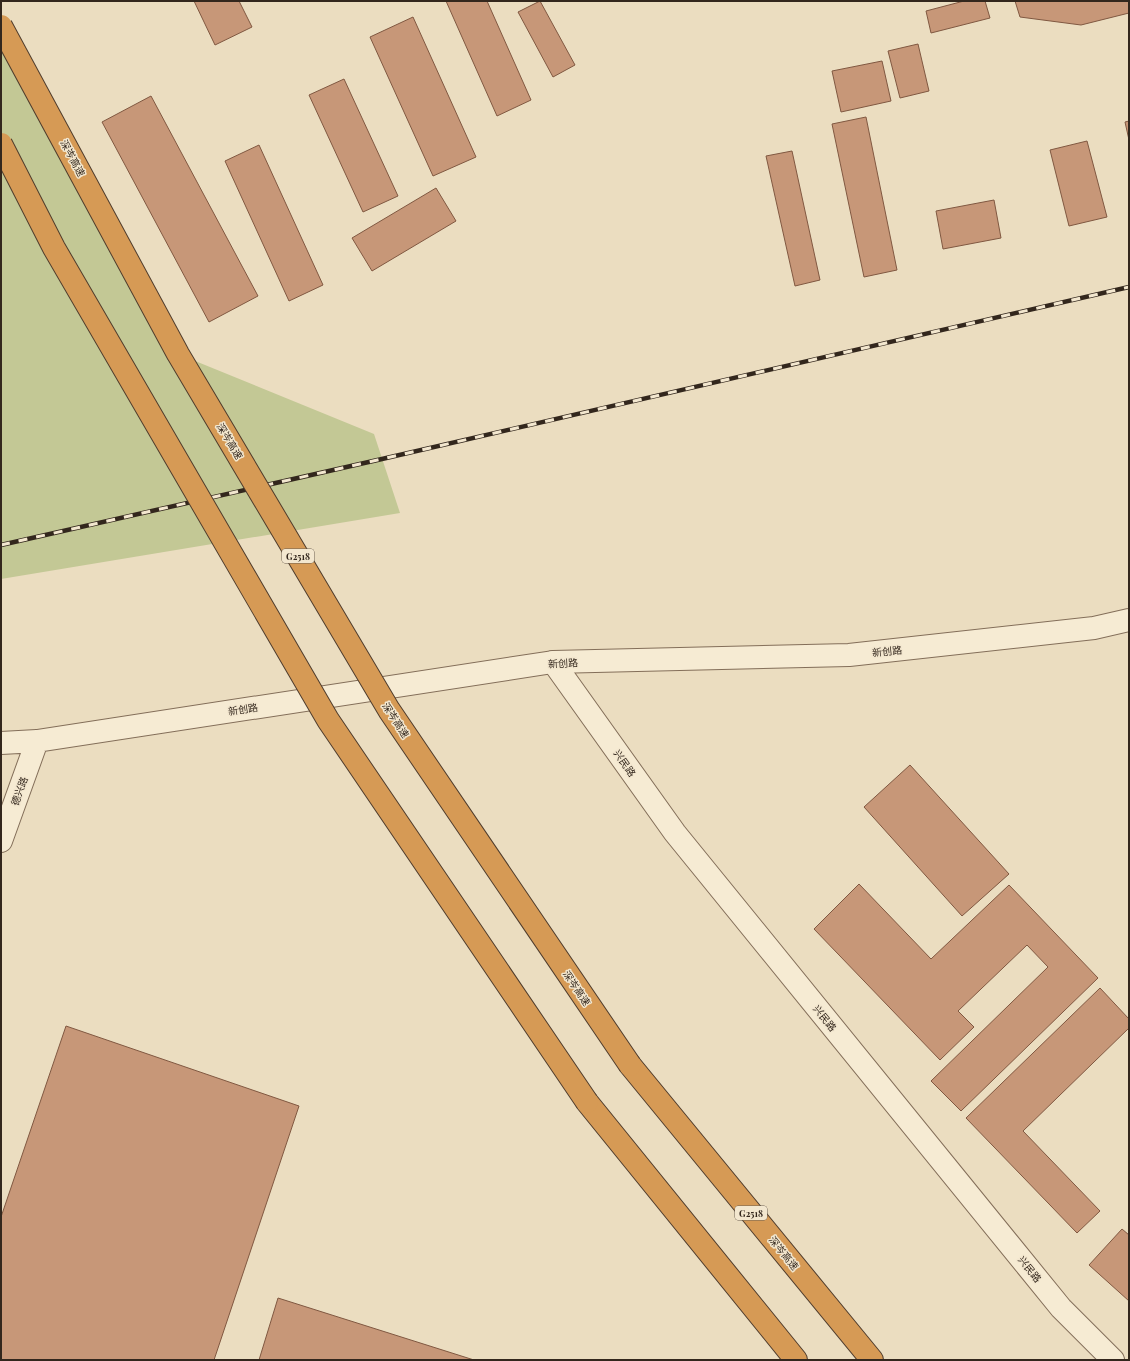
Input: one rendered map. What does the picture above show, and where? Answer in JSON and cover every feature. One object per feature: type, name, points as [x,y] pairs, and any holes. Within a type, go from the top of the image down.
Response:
[{"type":"highway","name":"深岑高速","points":[[1,26],[178,354],[389,710],[630,1065],[872,1360]]},
{"type":"highway","points":[[1,144],[58,255],[328,720],[587,1102],[796,1360]]},
{"type":"street","name":"新创路","points":[[1,743],[37,741],[553,662],[849,655],[1094,628],[1129,620]]},
{"type":"street","name":"兴民路","points":[[553,662],[675,833],[1062,1308],[1113,1360]]},
{"type":"street","name":"德兴路","points":[[1,840],[37,741]]},
{"type":"green space","points":[[1,26],[178,354],[374,434],[400,513],[1,579]]},
{"type":"building","points":[[194,1],[239,1],[252,27],[215,45]]},
{"type":"building","points":[[446,1],[487,1],[531,100],[497,116]]},
{"type":"building","points":[[540,1],[575,65],[553,77],[518,12]]},
{"type":"building","points":[[964,1],[985,1],[990,18],[931,33],[926,11]]},
{"type":"building","points":[[1015,1],[1129,1],[1129,13],[1081,25],[1020,17]]},
{"type":"building","points":[[413,17],[476,157],[433,176],[370,37]]},
{"type":"building","points":[[918,44],[929,91],[900,98],[888,51]]},
{"type":"building","points":[[882,61],[891,101],[841,112],[832,71]]},
{"type":"building","points":[[344,79],[398,196],[363,212],[309,95]]},
{"type":"building","points":[[151,96],[258,296],[209,322],[102,122]]},
{"type":"building","points":[[866,117],[897,270],[864,277],[832,124]]},
{"type":"building","points":[[1129,121],[1129,140],[1125,122]]},
{"type":"building","points":[[1087,141],[1107,217],[1069,226],[1050,150]]},
{"type":"building","points":[[259,145],[323,285],[289,301],[225,161]]},
{"type":"building","points":[[792,151],[820,280],[795,286],[766,156]]},
{"type":"building","points":[[436,188],[456,221],[372,271],[352,238]]},
{"type":"building","points":[[994,200],[1001,238],[943,249],[936,211]]},
{"type":"building","points":[[910,765],[1009,874],[962,916],[864,807]]},
{"type":"building","points":[[859,884],[931,959],[1009,885],[1098,978],[961,1111],[931,1081],[1048,967],[1027,945],[958,1011],[974,1027],[940,1060],[814,929]]},
{"type":"building","points":[[1100,988],[1129,1019],[1129,1028],[1023,1131],[1100,1211],[1077,1233],[966,1118]]},
{"type":"building","points":[[66,1026],[299,1106],[214,1360],[1,1360],[1,1217]]},
{"type":"building","points":[[1122,1229],[1129,1235],[1129,1301],[1089,1265]]},
{"type":"building","points":[[278,1298],[474,1360],[259,1360]]},
{"type":"railway","points":[[1,545],[1129,287]]}]
